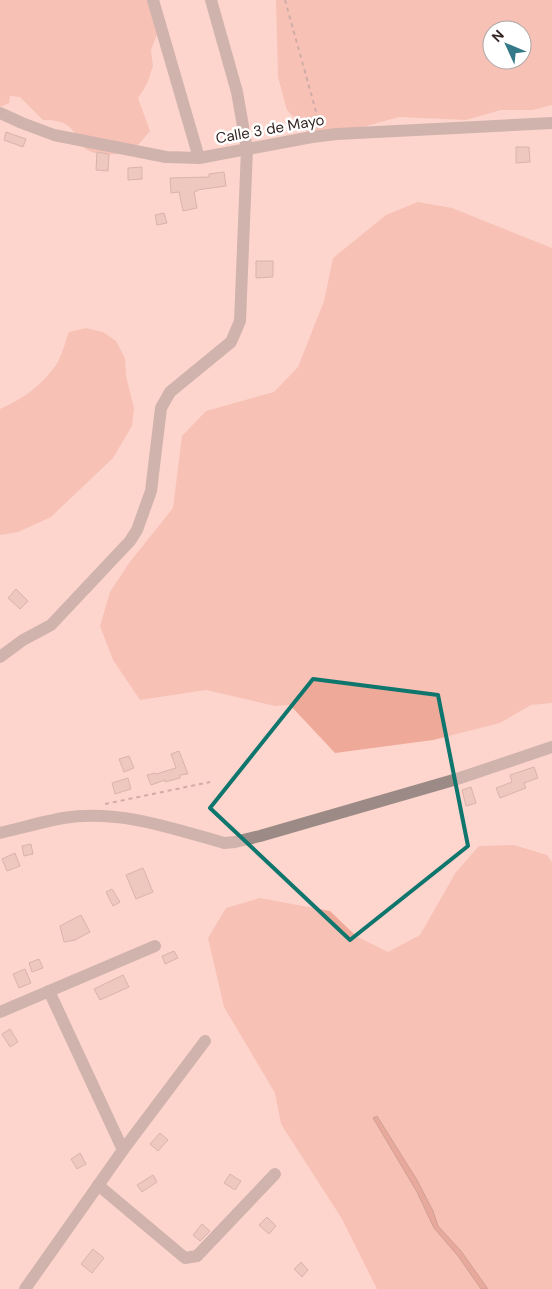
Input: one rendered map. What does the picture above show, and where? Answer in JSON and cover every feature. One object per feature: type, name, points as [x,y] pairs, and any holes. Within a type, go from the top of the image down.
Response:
[{"type":"street","points":[[153,0],[199,158]]},
{"type":"street","points":[[0,657],[23,640],[51,625],[130,541],[137,530],[151,492],[161,408],[170,392],[231,342],[240,321],[247,149],[237,92],[211,0]]},
{"type":"street","name":"Calle 3 de Mayo","points":[[0,113],[54,135],[166,157],[199,158],[323,136],[552,123]]},
{"type":"street","points":[[0,833],[64,818],[90,816],[138,819],[224,843],[235,842],[270,834],[457,779],[552,748]]},
{"type":"street","points":[[0,1012],[155,946]]},
{"type":"street","points":[[49,991],[123,1150]]},
{"type":"street","points":[[25,1289],[123,1150],[205,1041]]},
{"type":"street","points":[[98,1185],[185,1258],[196,1256],[275,1174]]},
{"type":"path","points":[[285,0],[323,136]]},
{"type":"path","points":[[90,816],[102,805],[210,782]]},
{"type":"highlighted area","points":[[313,679],[438,695],[468,846],[350,940],[210,808]]},
{"type":"shaded area","points":[[0,0],[152,0],[164,16],[151,50],[153,66],[147,84],[138,98],[150,131],[140,143],[127,151],[111,155],[95,153],[81,145],[68,125],[56,121],[43,120],[20,97],[10,96],[9,103],[0,107]]},
{"type":"shaded area","points":[[276,0],[552,0],[552,105],[533,110],[501,110],[466,120],[399,117],[337,134],[312,137],[287,110],[278,77]]},
{"type":"shaded area","points":[[418,202],[452,208],[552,248],[552,703],[531,705],[500,723],[433,740],[335,753],[290,705],[275,706],[206,690],[140,700],[113,660],[100,626],[110,592],[129,563],[173,508],[182,436],[206,411],[274,392],[298,367],[324,301],[333,258],[386,215]]},
{"type":"shaded area","points":[[86,328],[103,332],[116,341],[125,358],[126,376],[134,408],[132,426],[113,458],[51,517],[18,532],[0,535],[0,409],[38,386],[58,361],[69,332]]},
{"type":"shaded area","points":[[514,845],[547,855],[552,862],[552,1289],[377,1289],[342,1219],[281,1124],[275,1093],[224,1007],[208,938],[226,908],[260,898],[330,911],[356,936],[388,952],[420,935],[456,872],[479,846]]},
{"type":"shaded area","points":[[377,1116],[417,1180],[433,1211],[438,1226],[461,1251],[488,1289],[481,1289],[458,1256],[434,1228],[417,1192],[373,1118]]},
{"type":"building","points":[[6,132],[26,139],[23,147],[4,140]]},
{"type":"building","points":[[516,147],[529,147],[530,162],[516,163]]},
{"type":"building","points":[[97,152],[109,154],[108,171],[96,170]]},
{"type":"building","points":[[142,167],[142,179],[128,180],[128,168]]},
{"type":"building","points":[[224,172],[226,186],[194,192],[197,208],[183,211],[179,192],[171,193],[170,178],[209,177],[209,174]]},
{"type":"building","points":[[164,213],[167,223],[157,225],[155,215]]},
{"type":"building","points":[[256,261],[273,261],[273,277],[256,278]]},
{"type":"building","points":[[16,589],[28,601],[20,609],[8,598]]},
{"type":"building","points":[[179,751],[188,774],[180,775],[180,778],[165,782],[165,780],[151,785],[147,775],[176,768],[171,754]]},
{"type":"building","points":[[129,756],[134,768],[124,772],[119,759]]},
{"type":"building","points":[[534,767],[538,778],[524,783],[526,788],[500,798],[496,788],[512,782],[510,775]]},
{"type":"building","points":[[128,778],[131,789],[115,794],[112,783]]},
{"type":"building","points":[[471,787],[476,803],[466,806],[462,790]]},
{"type":"building","points":[[31,844],[33,854],[24,856],[22,846]]},
{"type":"building","points":[[15,853],[20,866],[7,871],[2,859]]},
{"type":"building","points":[[143,868],[153,892],[136,899],[126,875]]},
{"type":"building","points":[[112,889],[120,902],[113,906],[106,892]]},
{"type":"building","points":[[81,915],[90,932],[75,940],[64,942],[60,926]]},
{"type":"building","points":[[174,951],[178,958],[165,964],[162,956]]},
{"type":"building","points":[[39,959],[43,968],[32,972],[29,963]]},
{"type":"building","points":[[25,969],[31,983],[19,988],[13,974]]},
{"type":"building","points":[[123,975],[129,987],[100,1000],[94,989]]},
{"type":"building","points":[[10,1029],[18,1042],[10,1047],[2,1034]]},
{"type":"building","points":[[160,1133],[168,1140],[158,1151],[150,1144]]},
{"type":"building","points":[[80,1153],[86,1164],[77,1169],[71,1159]]},
{"type":"building","points":[[230,1174],[241,1181],[235,1190],[224,1183]]},
{"type":"building","points":[[153,1175],[157,1182],[142,1192],[137,1185]]},
{"type":"building","points":[[267,1217],[276,1226],[269,1234],[259,1225]]},
{"type":"building","points":[[202,1224],[210,1231],[200,1241],[193,1235]]},
{"type":"building","points":[[93,1249],[104,1258],[92,1273],[81,1264]]},
{"type":"building","points":[[301,1262],[308,1270],[302,1277],[294,1269]]}]
